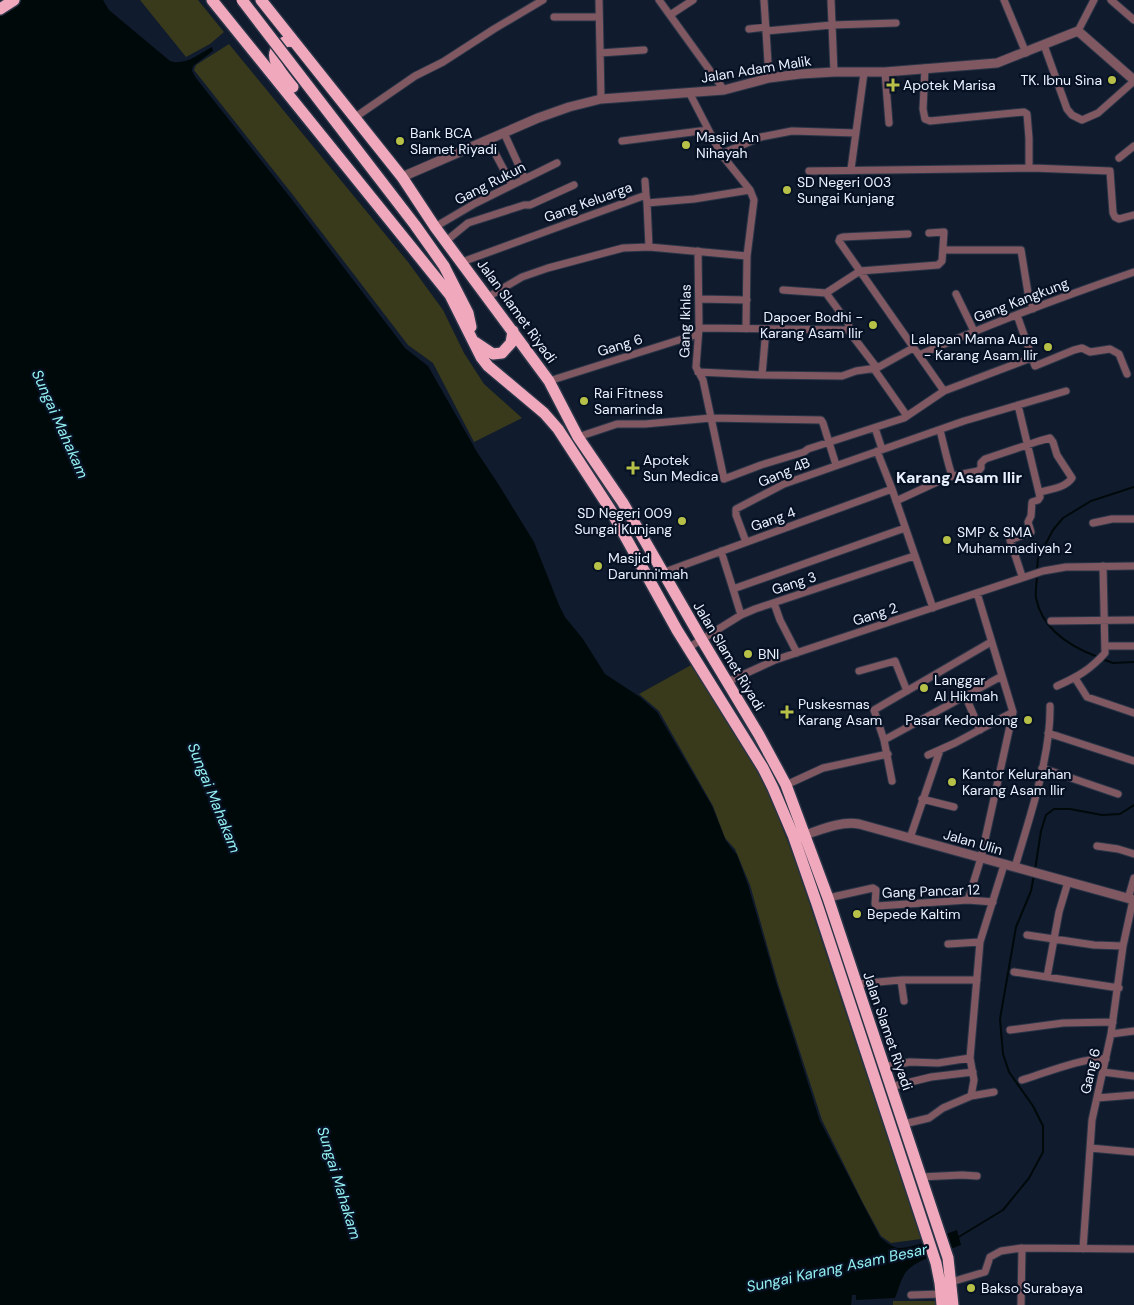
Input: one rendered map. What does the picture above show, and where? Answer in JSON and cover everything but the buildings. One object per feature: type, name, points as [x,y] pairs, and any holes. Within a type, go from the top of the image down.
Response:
[{"type":"highway","points":[[0,9],[14,0]]},
{"type":"highway","name":"Jalan Slamet Riyadi","points":[[212,0],[450,295],[481,357],[488,366],[544,413],[558,429],[610,509],[677,630],[763,768],[793,836],[825,929],[936,1263],[942,1299]]},
{"type":"highway","name":"Jalan Slamet Riyadi","points":[[242,0],[416,225],[444,266],[468,313],[472,339]]},
{"type":"highway","name":"Jalan Slamet Riyadi","points":[[261,0],[402,177],[435,227],[549,381],[578,437],[623,503],[692,624],[759,734],[786,785],[828,898],[948,1258],[953,1305]]},
{"type":"highway","points":[[293,42],[289,41],[277,47],[274,52],[276,63],[330,136],[335,144],[337,154]]},
{"type":"highway","points":[[472,339],[488,351],[497,354],[507,350],[511,343],[513,330]]},
{"type":"highway","points":[[677,630],[692,624]]},
{"type":"highway","points":[[825,929],[836,924]]},
{"type":"street","points":[[354,118],[415,76],[443,62],[543,0]]},
{"type":"street","points":[[599,0],[601,99]]},
{"type":"street","points":[[659,0],[724,90]]},
{"type":"street","points":[[670,16],[693,0]]},
{"type":"street","points":[[764,0],[770,78]]},
{"type":"street","points":[[831,0],[834,72]]},
{"type":"street","points":[[1004,0],[1026,53]]},
{"type":"street","points":[[1044,45],[1067,109],[1072,115],[1082,120],[1098,113],[1134,81],[1078,31],[1094,0]]},
{"type":"street","points":[[1111,0],[1134,20]]},
{"type":"street","points":[[554,17],[600,17]]},
{"type":"street","points":[[749,29],[896,23]]},
{"type":"street","name":"Jalan Adam Malik","points":[[402,177],[569,107],[601,99],[690,94],[724,90],[770,78],[834,72],[885,72],[997,63],[1078,31]]},
{"type":"street","points":[[600,53],[644,50]]},
{"type":"street","points":[[925,68],[923,109],[925,119],[930,121],[1024,112],[1027,114],[1030,146],[1029,168]]},
{"type":"street","points":[[885,72],[889,123]]},
{"type":"street","points":[[851,170],[864,73]]},
{"type":"street","points":[[690,94],[721,154],[750,190],[754,200],[747,256],[746,329]]},
{"type":"street","points":[[622,141],[708,130]]},
{"type":"street","points":[[721,154],[777,133],[792,131],[856,132]]},
{"type":"street","points":[[504,133],[525,179]]},
{"type":"street","points":[[488,140],[512,185]]},
{"type":"street","points":[[1119,158],[1134,146]]},
{"type":"street","name":"Gang Rukun","points":[[435,227],[474,204],[556,164]]},
{"type":"street","points":[[809,171],[1029,168],[1110,171],[1113,213],[1115,217],[1119,219],[1134,215]]},
{"type":"street","points":[[645,181],[646,195]]},
{"type":"street","points":[[446,241],[468,224],[524,205],[530,205],[574,185]]},
{"type":"street","name":"Gang Keluarga","points":[[462,262],[646,195],[647,203],[694,199],[750,190]]},
{"type":"street","points":[[647,203],[649,247]]},
{"type":"street","points":[[783,290],[826,292],[860,271],[938,265],[942,261],[944,232],[929,233]]},
{"type":"street","points":[[908,234],[840,238],[839,241],[944,391]]},
{"type":"street","points":[[488,297],[518,280],[548,268],[623,248],[649,247],[747,256]]},
{"type":"street","points":[[943,250],[1021,250],[1028,293],[1033,308]]},
{"type":"street","name":"Gang Ikhlas","points":[[698,251],[699,331],[696,367],[703,380],[724,480],[761,465],[829,442]]},
{"type":"street","name":"Gang Kangkung","points":[[919,355],[1033,308],[1134,272]]},
{"type":"street","points":[[826,292],[848,323],[849,330],[876,368],[906,416]]},
{"type":"street","points":[[956,294],[974,331]]},
{"type":"street","points":[[699,299],[747,300]]},
{"type":"street","points":[[1017,315],[1035,366],[1082,348],[1090,352],[1110,349],[1119,354],[1127,374]]},
{"type":"street","name":"Gang 6","points":[[549,381],[699,331],[746,329],[849,330]]},
{"type":"street","points":[[762,375],[766,329]]},
{"type":"street","points":[[698,372],[842,376],[856,370],[876,368],[913,348]]},
{"type":"street","points":[[829,442],[906,416],[944,391],[1032,358]]},
{"type":"street","name":"Gang 4B","points":[[746,542],[736,515],[736,509],[784,484],[993,411],[1066,391]]},
{"type":"street","points":[[1018,405],[1040,492],[1040,499],[1032,502],[1031,516],[1028,522],[1031,532],[1010,540],[1022,576]]},
{"type":"street","points":[[578,437],[617,424],[645,424],[711,418],[821,420],[836,465]]},
{"type":"street","points":[[874,428],[892,490],[933,608]]},
{"type":"street","points":[[940,430],[952,476]]},
{"type":"street","points":[[896,501],[952,476],[978,471],[985,459],[1047,438],[1052,440],[1057,455],[1072,476],[1072,480],[1058,488],[1040,492]]},
{"type":"street","name":"Gang 4","points":[[662,573],[892,490]]},
{"type":"street","points":[[1093,523],[1134,519]]},
{"type":"street","points":[[733,589],[905,528]]},
{"type":"street","points":[[721,551],[741,615]]},
{"type":"street","name":"Gang 3","points":[[688,648],[741,615],[914,556]]},
{"type":"street","points":[[1057,686],[1075,678],[1094,666],[1105,650],[1103,566]]},
{"type":"street","name":"Gang 2","points":[[727,682],[775,660],[933,608],[1022,576],[1066,567],[1134,566]]},
{"type":"street","points":[[968,900],[981,858],[1013,712],[977,593]]},
{"type":"street","points":[[774,603],[780,620],[797,653]]},
{"type":"street","points":[[1051,621],[1134,620]]},
{"type":"street","points":[[892,781],[888,754],[874,710],[991,642]]},
{"type":"street","points":[[1105,650],[1134,646]]},
{"type":"street","points":[[859,671],[895,661],[907,691]]},
{"type":"street","points":[[884,740],[1002,676]]},
{"type":"street","points":[[1075,678],[1086,697],[1134,713]]},
{"type":"street","points":[[965,695],[980,730]]},
{"type":"street","points":[[1015,867],[1042,768],[1050,706]]},
{"type":"street","points":[[928,755],[1013,712]]},
{"type":"street","points":[[1048,733],[1134,760]]},
{"type":"street","points":[[910,838],[940,750]]},
{"type":"street","points":[[786,785],[823,768],[888,754]]},
{"type":"street","points":[[1042,768],[1118,794]]},
{"type":"street","points":[[922,800],[954,807]]},
{"type":"street","name":"Jalan Ulin","points":[[805,835],[848,822],[1132,899]]},
{"type":"street","points":[[1097,846],[1118,849],[1134,854]]},
{"type":"street","points":[[971,1096],[974,1080],[970,1058],[980,942],[1004,865]]},
{"type":"street","name":"Gang 6","points":[[1083,1249],[1092,1120],[1119,988],[1134,878]]},
{"type":"street","points":[[1046,977],[1053,938],[1068,882]]},
{"type":"street","name":"Gang Pancar 12","points":[[828,898],[873,888],[876,890],[875,904],[877,906],[968,900],[993,902]]},
{"type":"street","points":[[1027,935],[1094,945],[1124,946]]},
{"type":"street","points":[[948,944],[980,942]]},
{"type":"street","points":[[1014,972],[1119,988]]},
{"type":"street","points":[[856,984],[902,980],[977,980]]},
{"type":"street","points":[[902,980],[904,1002]]},
{"type":"street","points":[[1010,1030],[1063,1023],[1113,1022]]},
{"type":"street","points":[[1111,1034],[1134,1031]]},
{"type":"street","points":[[883,1067],[910,1062],[938,1063],[970,1058]]},
{"type":"street","points":[[1022,1080],[1087,1061],[1100,1058],[1106,1059]]},
{"type":"street","points":[[890,1087],[931,1077],[973,1072]]},
{"type":"street","points":[[1103,1072],[1134,1076]]},
{"type":"street","points":[[904,1124],[929,1118],[943,1108],[971,1096],[994,1092]]},
{"type":"street","points":[[1097,1098],[1134,1095]]},
{"type":"street","points":[[1090,1148],[1134,1152]]},
{"type":"street","points":[[920,1177],[977,1176]]},
{"type":"street","points":[[1021,1305],[1022,1248]]},
{"type":"street","points":[[951,1282],[985,1272],[990,1257],[995,1253],[1022,1248],[1134,1248]]},
{"type":"street","points":[[911,1295],[942,1299]]},
{"type":"green space","points":[[140,0],[198,0],[224,32],[210,44],[186,57]]},
{"type":"green space","points":[[229,44],[408,262],[443,310],[464,353],[484,384],[522,418],[474,442],[433,363],[408,345],[194,70],[196,65]]},
{"type":"green space","points":[[693,664],[762,775],[796,863],[921,1239],[891,1243],[881,1236],[863,1203],[822,1120],[778,984],[750,885],[735,849],[725,838],[713,806],[659,711],[639,694]]},
{"type":"green space","points":[[893,1301],[938,1301],[937,1305],[893,1305]]},
{"type":"water","name":"Sungai Mahakam","points":[[0,0],[103,0],[109,10],[170,61],[186,61],[212,47],[213,51],[193,66],[192,71],[196,78],[405,348],[428,366],[477,452],[534,542],[565,617],[583,639],[605,674],[640,697],[657,712],[712,806],[726,841],[737,855],[748,885],[776,982],[820,1121],[880,1237],[891,1246],[900,1248],[922,1243],[957,1230],[961,1245],[914,1265],[903,1278],[895,1298],[856,1300],[856,1295],[852,1295],[851,1305],[0,1305]]},
{"type":"waterway","name":"Sungai Karang Asam Besar","points":[[1037,570],[1038,558],[1053,530],[1063,518],[1091,501],[1134,487]]},
{"type":"waterway","name":"Sungai Karang Asam Besar","points":[[1037,575],[1036,598],[1044,619],[1051,628],[1068,642],[1098,657]]},
{"type":"waterway","name":"Sungai Karang Asam Besar","points":[[1102,659],[1113,663],[1134,662]]},
{"type":"waterway","name":"Sungai Karang Asam Besar","points":[[1035,870],[1041,831],[1046,815],[1054,809],[1070,809],[1102,815],[1120,814],[1134,805]]},
{"type":"waterway","name":"Sungai Karang Asam Besar","points":[[957,1238],[1003,1210],[1029,1178],[1043,1152],[1043,1126],[1033,1106],[1009,1072],[1003,1054],[1000,1019],[1016,927],[1031,891],[1034,875]]},
{"type":"place","name":"TK. Ibnu Sina","points":[[1112,80]]},
{"type":"place","name":"Apotek Marisa","points":[[893,85]]},
{"type":"place","name":"Bank BCA Slamet Riyadi","points":[[400,141]]},
{"type":"place","name":"Masjid An Nihayah","points":[[686,145]]},
{"type":"place","name":"SD Negeri 003 Sungai Kunjang","points":[[787,190]]},
{"type":"place","name":"Dapoer Bodhi - Karang Asam Ilir","points":[[873,325]]},
{"type":"place","name":"Lalapan Mama Aura - Karang Asam Ilir","points":[[1048,347]]},
{"type":"place","name":"Rai Fitness Samarinda","points":[[584,401]]},
{"type":"place","name":"Apotek Sun Medica","points":[[633,468]]},
{"type":"place","name":"SD Negeri 009 Sungai Kunjang","points":[[682,521]]},
{"type":"place","name":"SMP & SMA Muhammadiyah 2","points":[[947,540]]},
{"type":"place","name":"Masjid Darunni'mah","points":[[598,566]]},
{"type":"place","name":"BNI","points":[[748,654]]},
{"type":"place","name":"Langgar Al Hikmah","points":[[924,688]]},
{"type":"place","name":"Puskesmas Karang Asam","points":[[787,712]]},
{"type":"place","name":"Pasar Kedondong","points":[[1028,720]]},
{"type":"place","name":"Kantor Kelurahan Karang Asam Ilir","points":[[952,782]]},
{"type":"place","name":"Bepede Kaltim","points":[[857,914]]},
{"type":"place","name":"Bakso Surabaya","points":[[971,1288]]},
{"type":"district","name":"Karang Asam Ilir","points":[[959,477]]}]
